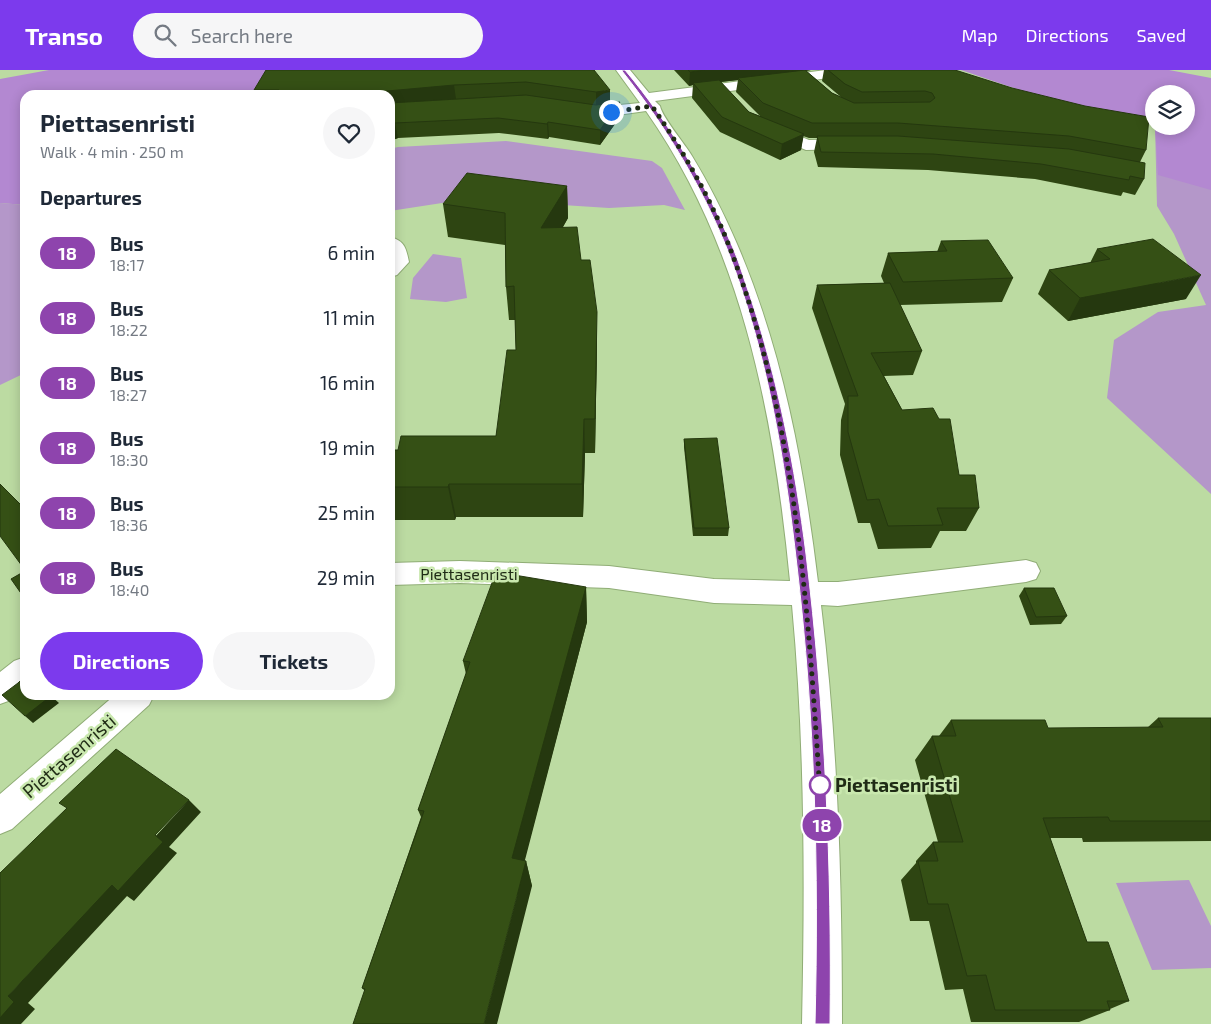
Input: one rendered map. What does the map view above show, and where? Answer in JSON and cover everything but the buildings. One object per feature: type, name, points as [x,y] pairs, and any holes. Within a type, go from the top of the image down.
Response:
[{"type":"street","points":[[623,70],[649,102],[676,142],[703,190],[731,250],[755,322],[773,390],[792,486],[806,594],[820,792],[824,917],[822,1024]]},
{"type":"street","points":[[568,109],[596,113],[721,88],[859,70]]},
{"type":"street","points":[[806,77],[820,89]]},
{"type":"street","points":[[721,88],[734,102]]},
{"type":"street","points":[[754,122],[806,144],[819,146],[865,144]]},
{"type":"street","points":[[395,246],[399,255],[399,262],[395,266]]},
{"type":"street","name":"Piettasenristi","points":[[395,574],[460,572],[609,577],[714,591],[838,594],[1026,570]]},
{"type":"street","points":[[0,690],[20,675]]},
{"type":"street","name":"Piettasenristi","points":[[0,817],[132,700]]},
{"type":"shaded area","points":[[49,70],[269,70],[259,90],[20,90],[20,205],[0,203],[0,79]]},
{"type":"shaded area","points":[[961,70],[1169,70],[1211,78],[1211,190],[1158,175],[1156,135],[1195,135],[1195,85],[1145,85],[1145,123],[1031,94]]},
{"type":"shaded area","points":[[1195,131],[1211,133],[1211,494],[1107,398],[1114,340],[1158,312],[1206,305],[1174,234],[1157,206],[1155,135],[1195,135]]},
{"type":"shaded area","points":[[506,141],[652,161],[662,168],[685,210],[664,205],[609,208],[468,199],[395,210],[395,148]]},
{"type":"shaded area","points":[[0,203],[20,205],[20,375],[0,385]]},
{"type":"shaded area","points":[[433,254],[461,258],[467,298],[446,302],[410,299],[413,278]]},
{"type":"shaded area","points":[[1189,880],[1211,926],[1211,968],[1152,970],[1116,883]]},
{"type":"bus line","name":"18","points":[[623,70],[646,98],[676,142],[703,190],[731,250],[755,322],[773,390],[792,486],[810,629],[820,792],[824,917],[822,1024]]},
{"type":"place","name":"Piettasenristi","points":[[820,785]]},
{"type":"route","points":[[611,112],[652,106],[676,142],[703,190],[731,250],[755,322],[773,390],[792,486],[810,629],[820,792],[820,785]]}]
